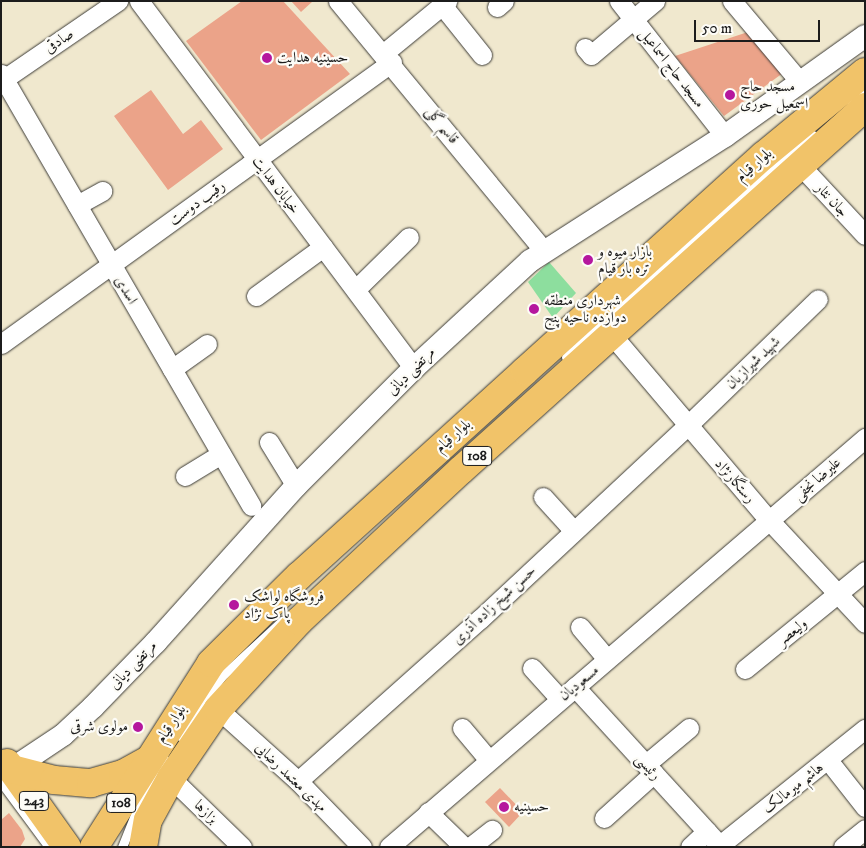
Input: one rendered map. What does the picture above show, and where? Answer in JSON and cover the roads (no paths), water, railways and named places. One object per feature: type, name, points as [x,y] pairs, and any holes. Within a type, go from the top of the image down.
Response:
[{"type":"main road","name":"بلوار قیام","points":[[143,847],[148,820],[166,759],[211,663],[299,576],[763,156],[865,72]]},
{"type":"main road","name":"بلوار قیام","points":[[94,847],[166,759],[218,710],[299,621],[799,164],[854,108]]},
{"type":"main road","points":[[5,769],[54,780],[92,783],[166,759]]},
{"type":"main road","name":"243","points":[[5,769],[67,847]]},
{"type":"street","name":"صادقی","points":[[2,78],[118,1]]},
{"type":"street","name":"خیابان‌ هدایت","points":[[139,1],[414,368]]},
{"type":"street","name":"قاسم گلی","points":[[338,1],[388,58],[544,250]]},
{"type":"street","name":"مسجد حاج اسماعیل","points":[[619,1],[725,136]]},
{"type":"street","points":[[585,48],[591,56],[655,1]]},
{"type":"street","points":[[732,1],[800,82]]},
{"type":"street","name":"رقیب دوست","points":[[2,342],[257,160],[388,58],[445,3]]},
{"type":"street","points":[[445,3],[482,55]]},
{"type":"street","name":"مرتضی دیانی","points":[[5,769],[63,735],[156,642],[296,486],[414,368],[544,250],[725,136],[865,36]]},
{"type":"street","name":"اسدی","points":[[2,78],[251,506]]},
{"type":"street","name":"جان نثار","points":[[799,164],[865,235]]},
{"type":"street","points":[[77,205],[102,191]]},
{"type":"street","points":[[356,289],[409,237]]},
{"type":"street","points":[[256,296],[323,247]]},
{"type":"street","name":"شهید شیرازیان","points":[[687,426],[818,299]]},
{"type":"street","name":"رستگارنژاد","points":[[611,334],[687,426],[769,520],[865,623]]},
{"type":"street","points":[[172,369],[207,344]]},
{"type":"street","name":"حسن شیخ زاده آذری","points":[[298,780],[480,619],[573,530],[687,426]]},
{"type":"street","name":"علیرضا نجفی","points":[[769,520],[865,438]]},
{"type":"street","points":[[269,442],[296,486]]},
{"type":"street","points":[[186,476],[221,454]]},
{"type":"street","points":[[543,497],[573,530]]},
{"type":"street","name":"مسعودیان","points":[[389,847],[488,759],[575,687],[769,520]]},
{"type":"street","name":"ولیعصر","points":[[745,669],[865,571]]},
{"type":"street","points":[[580,627],[607,659]]},
{"type":"street","points":[[532,668],[560,699]]},
{"type":"street","name":"رئیسی","points":[[575,687],[716,841]]},
{"type":"street","name":"مهدی معتمد رضایی","points":[[218,710],[298,780],[362,847]]},
{"type":"street","points":[[462,728],[488,759]]},
{"type":"street","points":[[604,818],[689,728]]},
{"type":"street","name":"هاشم میرمالک","points":[[690,847],[716,841],[828,760],[865,729]]},
{"type":"street","name":"بزازها","points":[[166,759],[242,847]]},
{"type":"street","points":[[828,760],[865,807]]},
{"type":"street","points":[[428,812],[464,847]]},
{"type":"street","points":[[843,847],[865,829]]},
{"type":"street","points":[[470,847],[492,830]]},
{"type":"lane","points":[[854,108],[865,91]]},
{"type":"lane","points":[[557,366],[696,237],[821,129]]},
{"type":"lane","points":[[122,847],[136,812],[166,759],[220,678],[286,616]]},
{"type":"lane","points":[[5,769],[50,847]]},
{"type":"place","name":"حسینیه هدایت","points":[[267,58]]},
{"type":"place","name":"مسجد حاج اسمعیل حوری","points":[[730,95]]},
{"type":"place","name":"بازار میوه و تره بار قیام","points":[[588,260]]},
{"type":"place","name":"شهرداری منطقه دوازده ناحیه پنج","points":[[534,309]]},
{"type":"place","name":"فروشگاه لواشک پاک نژاد","points":[[234,605]]},
{"type":"place","name":"مولوی شرقی","points":[[138,727]]},
{"type":"place","name":"حسینیه","points":[[504,807]]}]
